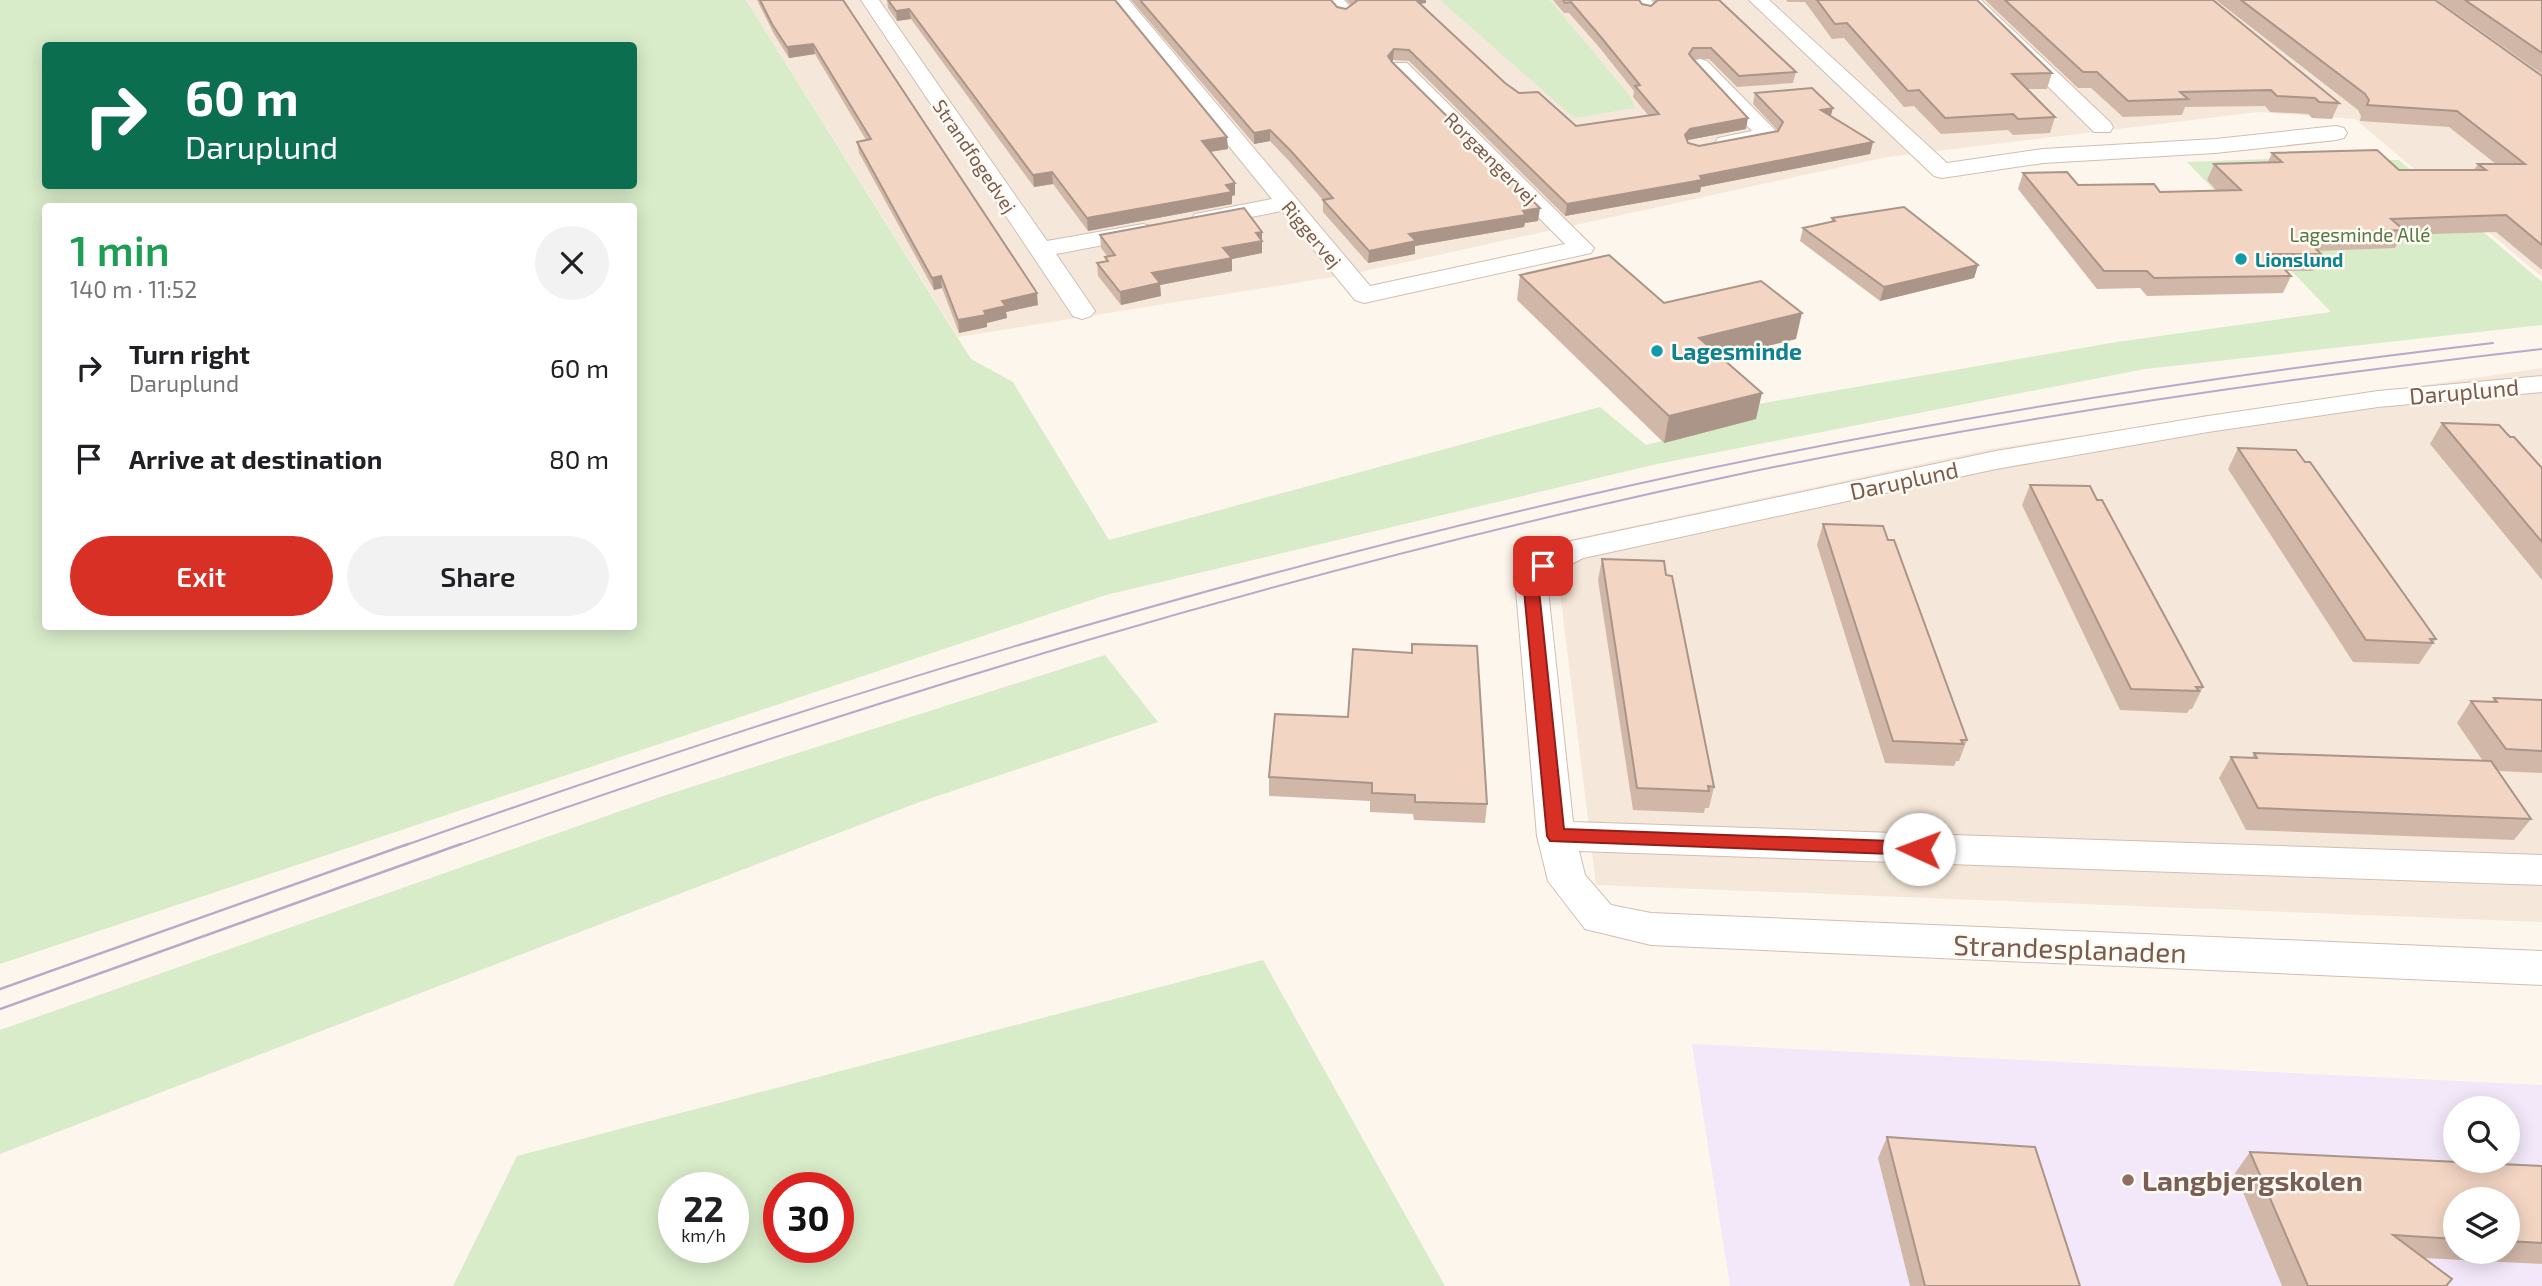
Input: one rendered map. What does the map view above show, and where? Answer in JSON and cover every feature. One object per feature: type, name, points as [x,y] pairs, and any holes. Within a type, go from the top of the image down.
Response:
[{"type":"street","name":"Strandfogedvej","points":[[870,0],[1082,311]]},
{"type":"street","name":"Riggervej","points":[[1119,0],[1364,295],[1582,247]]},
{"type":"street","points":[[1758,0],[1942,171],[2043,156],[2215,146],[2336,132]]},
{"type":"street","points":[[1969,0],[2102,127]]},
{"type":"street","points":[[1700,65],[1767,135],[1708,146]]},
{"type":"street","name":"Rorgængervej","points":[[1400,66],[1582,247]]},
{"type":"street","points":[[1824,90],[1852,88]]},
{"type":"street","points":[[1730,97],[1757,95]]},
{"type":"street","points":[[1040,250],[1287,204]]},
{"type":"street","name":"Daruplund","points":[[1599,918],[1567,881],[1556,836],[1532,590],[1543,566],[1573,550],[1996,460],[2208,424],[2378,399],[2542,384]]},
{"type":"street","points":[[1556,836],[2542,870]]},
{"type":"street","name":"Strandesplanaden","points":[[1599,918],[1651,929],[2542,968]]},
{"type":"shaded area","points":[[746,0],[2542,0],[2542,277],[2355,119],[2258,112],[1887,157],[1351,274],[958,337]]},
{"type":"shaded area","points":[[2542,368],[2542,922],[1596,885],[1554,543],[1990,449]]},
{"type":"shaded area","name":"Langbjergskolen","points":[[1692,1044],[2542,1085],[2542,1286],[1730,1286]]},
{"type":"green space","name":"Lagesminde Allé","points":[[0,0],[746,0],[971,359],[1013,382],[1109,540],[1600,407],[1646,445],[1755,419],[1758,404],[2117,342],[2331,312],[2187,162],[2293,158],[2399,160],[2542,282],[2542,325],[2145,369],[1657,464],[1106,595],[0,964]]},
{"type":"green space","points":[[1440,0],[1550,0],[1631,97],[1635,108],[1574,118]]},
{"type":"green space","points":[[1105,655],[1158,722],[917,803],[0,1154],[0,1030],[663,796]]},
{"type":"green space","points":[[1263,960],[1445,1286],[453,1286],[517,1156]]},
{"type":"building","points":[[760,0],[843,0],[1037,293],[1002,301],[1006,306],[984,311],[986,315],[958,320],[941,276],[932,278],[857,142],[871,139],[813,44],[787,47]]},
{"type":"building","points":[[888,0],[1115,0],[1227,137],[1202,141],[1235,183],[1226,185],[1232,192],[1087,218],[1052,172],[1033,175],[909,9],[896,11]]},
{"type":"building","points":[[1140,0],[1331,0],[1337,7],[1346,9],[1356,0],[1416,0],[1505,83],[1519,93],[1538,92],[1576,126],[1659,114],[1635,86],[1640,85],[1600,36],[1571,2],[1565,3],[1563,0],[1639,0],[1642,4],[1651,6],[1658,0],[1719,0],[1796,72],[1739,76],[1711,48],[1693,48],[1689,54],[1748,118],[1690,129],[1685,135],[1688,143],[1699,146],[1778,131],[1783,122],[1755,93],[1812,88],[1833,108],[1821,110],[1873,142],[1700,176],[1702,180],[1567,204],[1409,50],[1394,49],[1388,56],[1392,62],[1540,208],[1523,211],[1526,215],[1409,234],[1416,241],[1369,251],[1323,200],[1333,198],[1290,150],[1270,130],[1254,133]]},
{"type":"building","points":[[1817,0],[1977,0],[2052,73],[2012,74],[2055,117],[2018,119],[2013,114],[1945,118],[1919,90],[1908,91],[1847,23],[1835,24]]},
{"type":"building","points":[[2005,0],[2213,0],[2339,103],[2319,102],[2315,98],[2277,96],[2271,90],[2180,92],[2188,99],[2128,101],[2097,72],[2083,72]]},
{"type":"building","points":[[2241,0],[2435,0],[2542,76],[2542,245],[2506,215],[2391,219],[2404,230],[2302,235],[2321,254],[2270,254],[2291,276],[2154,278],[2147,271],[2104,271],[2023,173],[2067,172],[2078,185],[2154,184],[2160,192],[2241,190],[2214,164],[2282,162],[2272,153],[2377,150],[2399,170],[2486,170],[2478,164],[2525,164],[2457,111],[2367,105],[2369,100],[2365,94]]},
{"type":"building","points":[[2465,0],[2542,0],[2542,53]]},
{"type":"building","points":[[1904,207],[1978,265],[1884,287],[1803,228],[1835,221],[1832,218]]},
{"type":"building","points":[[1244,208],[1262,232],[1256,233],[1262,241],[1223,248],[1232,258],[1152,273],[1160,283],[1120,292],[1097,263],[1108,261],[1105,257],[1115,255],[1100,235]]},
{"type":"building","name":"Lagesminde","points":[[1609,255],[1664,303],[1761,281],[1802,313],[1699,338],[1762,393],[1669,416],[1520,275]]},
{"type":"building","points":[[2442,423],[2499,425],[2510,437],[2514,437],[2542,468],[2542,542]]},
{"type":"building","points":[[2238,448],[2296,450],[2305,462],[2310,462],[2436,639],[2430,639],[2433,643],[2366,640]]},
{"type":"building","points":[[2030,485],[2090,486],[2097,500],[2102,500],[2203,687],[2196,687],[2199,691],[2131,689]]},
{"type":"building","points":[[1823,524],[1883,526],[1888,540],[1894,540],[1967,740],[1961,740],[1963,744],[1893,741]]},
{"type":"building","points":[[1602,559],[1664,561],[1666,575],[1672,576],[1714,787],[1708,786],[1709,791],[1637,788]]},
{"type":"building","points":[[1412,644],[1477,646],[1487,804],[1415,802],[1415,795],[1372,793],[1372,783],[1269,777],[1275,714],[1348,717],[1353,649],[1412,653]]},
{"type":"building","points":[[2494,698],[2542,700],[2542,751],[2506,749],[2471,701],[2497,702]]},
{"type":"building","points":[[2254,753],[2491,761],[2531,819],[2258,808],[2231,757],[2257,758]]},
{"type":"building","points":[[1887,1137],[2035,1147],[2080,1286],[1925,1286]]},
{"type":"building","points":[[2250,1152],[2443,1161],[2443,1173],[2520,1173],[2520,1165],[2542,1166],[2542,1243],[2520,1242],[2520,1187],[2443,1187],[2443,1238],[2393,1235],[2452,1279],[2446,1286],[2308,1286]]},
{"type":"tram line","points":[[403,846],[858,694],[1164,603],[1472,522],[1843,441],[2059,403],[2275,371],[2493,343]]},
{"type":"tram line","points":[[456,846],[771,739],[1088,640],[1248,594],[1569,512],[1832,455],[2034,419],[2338,374],[2542,349]]},
{"type":"tram line","points":[[0,989],[408,844]]},
{"type":"tram line","points":[[0,1009],[461,844]]},
{"type":"place","name":"Lionslund","points":[[2241,259]]},
{"type":"place","name":"Lagesminde","points":[[1657,351]]},
{"type":"place","name":"Langbjergskolen","points":[[2128,1180]]},
{"type":"route","points":[[1543,566],[1532,590],[1556,836],[1919,849]]}]
